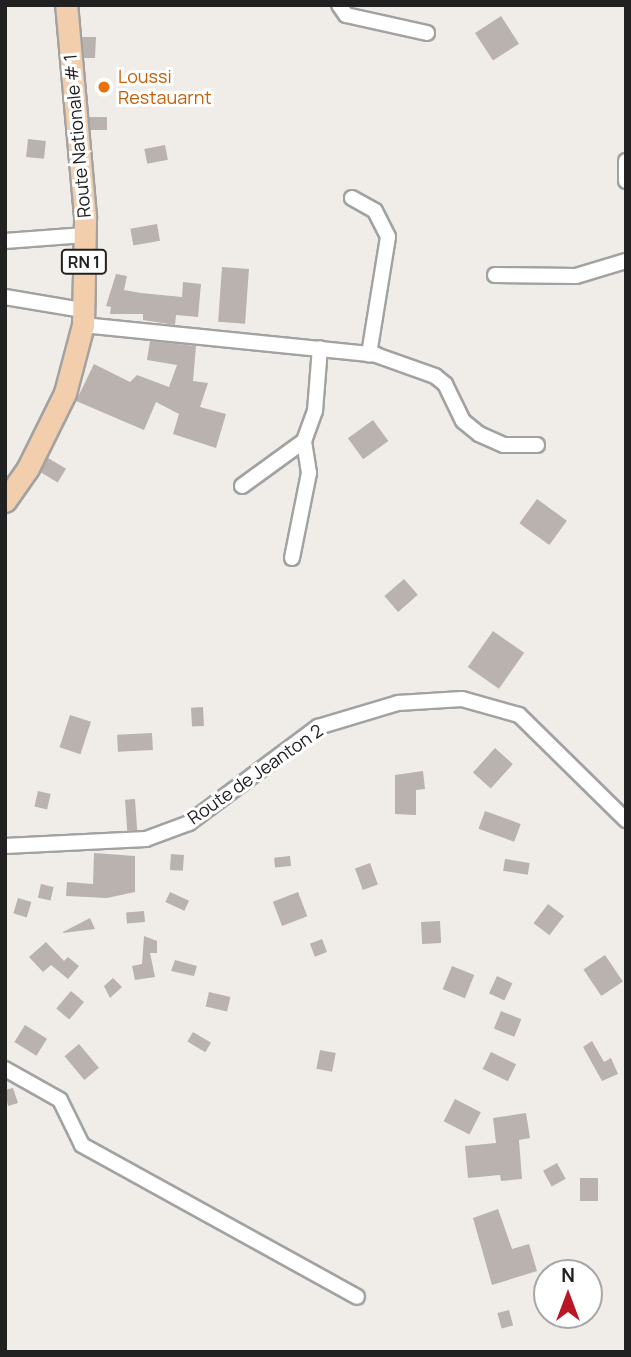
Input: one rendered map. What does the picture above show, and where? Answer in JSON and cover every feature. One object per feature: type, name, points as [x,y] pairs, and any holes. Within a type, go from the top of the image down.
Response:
[{"type":"main road","name":"Route Nationale # 1","points":[[5,501],[65,393],[83,318],[85,234],[66,5]]},
{"type":"street","points":[[339,5],[346,15],[427,33]]},
{"type":"street","points":[[626,161],[626,181]]},
{"type":"street","points":[[352,198],[375,211],[388,237],[369,354]]},
{"type":"street","points":[[5,241],[85,234]]},
{"type":"street","points":[[495,275],[576,276],[626,261]]},
{"type":"street","points":[[5,297],[83,318],[369,354],[435,376],[444,384],[463,421],[479,434],[504,444],[537,445]]},
{"type":"street","points":[[292,558],[309,473],[304,441],[315,411],[320,348]]},
{"type":"street","points":[[242,486],[304,441]]},
{"type":"street","name":"Route de Jeanton 2","points":[[5,846],[146,839],[189,823],[318,727],[398,703],[462,699],[519,715],[626,820]]},
{"type":"street","points":[[5,1069],[60,1100],[82,1145],[357,1297]]},
{"type":"building","points":[[501,16],[519,44],[493,61],[475,33]]},
{"type":"building","points":[[82,37],[96,37],[95,58],[84,58]]},
{"type":"building","points":[[89,117],[107,117],[107,130],[89,130]]},
{"type":"building","points":[[28,139],[46,141],[44,159],[26,157]]},
{"type":"building","points":[[165,145],[168,160],[147,164],[144,149]]},
{"type":"building","points":[[157,224],[160,241],[133,245],[130,229]]},
{"type":"building","points":[[222,267],[249,269],[245,324],[218,322]]},
{"type":"building","points":[[116,274],[127,276],[124,290],[141,293],[182,297],[183,282],[201,284],[198,317],[176,315],[175,325],[143,320],[143,314],[110,314],[111,307],[106,306]]},
{"type":"building","points":[[150,341],[196,346],[193,381],[208,383],[200,407],[226,414],[216,448],[173,434],[179,414],[156,402],[144,430],[76,401],[94,364],[130,382],[137,375],[169,387],[177,365],[147,360]]},
{"type":"building","points":[[373,420],[388,441],[363,459],[348,438]]},
{"type":"building","points":[[48,458],[66,469],[58,483],[40,472]]},
{"type":"building","points":[[537,499],[567,521],[549,545],[519,523]]},
{"type":"building","points":[[404,579],[418,595],[398,612],[384,596]]},
{"type":"building","points":[[493,631],[524,653],[499,689],[468,667]]},
{"type":"building","points":[[203,707],[204,726],[192,727],[191,708]]},
{"type":"building","points":[[70,715],[91,722],[80,754],[59,747]]},
{"type":"building","points":[[152,733],[153,750],[118,752],[117,735]]},
{"type":"building","points":[[495,748],[513,764],[491,789],[473,773]]},
{"type":"building","points":[[423,771],[425,789],[416,790],[416,815],[395,814],[395,775]]},
{"type":"building","points":[[38,791],[51,794],[47,810],[34,807]]},
{"type":"building","points":[[135,799],[137,830],[127,831],[125,800]]},
{"type":"building","points":[[485,811],[521,824],[514,842],[479,829]]},
{"type":"building","points":[[94,853],[135,856],[135,892],[107,898],[66,896],[67,882],[93,884]]},
{"type":"building","points":[[171,854],[184,855],[183,871],[170,870]]},
{"type":"building","points":[[290,856],[291,866],[275,868],[274,858]]},
{"type":"building","points":[[505,859],[530,863],[528,875],[503,871]]},
{"type":"building","points":[[370,863],[378,885],[363,890],[355,868]]},
{"type":"building","points":[[41,884],[54,887],[51,901],[38,898]]},
{"type":"building","points":[[170,892],[189,901],[184,911],[165,902]]},
{"type":"building","points":[[298,892],[307,916],[282,926],[273,902]]},
{"type":"building","points":[[18,898],[31,902],[27,917],[13,913]]},
{"type":"building","points":[[548,904],[564,916],[550,935],[534,923]]},
{"type":"building","points":[[144,911],[145,922],[127,924],[126,913]]},
{"type":"building","points":[[90,918],[95,929],[63,933],[63,932]]},
{"type":"building","points":[[440,921],[441,943],[422,944],[421,922]]},
{"type":"building","points":[[144,936],[157,941],[157,953],[150,953],[155,977],[135,980],[132,966],[142,964]]},
{"type":"building","points":[[322,939],[327,952],[315,957],[310,944]]},
{"type":"building","points":[[46,942],[64,961],[68,957],[79,966],[68,979],[51,965],[43,972],[29,957]]},
{"type":"building","points":[[605,955],[623,982],[601,996],[583,970]]},
{"type":"building","points":[[175,960],[197,966],[194,976],[171,971]]},
{"type":"building","points":[[452,966],[474,975],[465,998],[443,989]]},
{"type":"building","points":[[497,976],[512,983],[504,1000],[489,993]]},
{"type":"building","points":[[113,978],[122,987],[110,998],[104,986]]},
{"type":"building","points":[[71,991],[84,1002],[69,1020],[56,1009]]},
{"type":"building","points":[[209,992],[230,997],[227,1012],[206,1007]]},
{"type":"building","points":[[501,1011],[521,1019],[514,1037],[494,1029]]},
{"type":"building","points":[[25,1025],[47,1039],[36,1056],[14,1042]]},
{"type":"building","points":[[193,1032],[211,1043],[205,1052],[187,1041]]},
{"type":"building","points":[[592,1041],[604,1062],[611,1058],[618,1074],[602,1081],[583,1047]]},
{"type":"building","points":[[79,1044],[99,1068],[84,1080],[64,1056]]},
{"type":"building","points":[[320,1050],[336,1053],[332,1072],[316,1069]]},
{"type":"building","points":[[491,1052],[516,1064],[508,1081],[483,1069]]},
{"type":"building","points":[[13,1088],[18,1103],[8,1106],[5,1090]]},
{"type":"building","points":[[455,1099],[481,1112],[469,1134],[444,1121]]},
{"type":"building","points":[[526,1113],[530,1138],[519,1140],[522,1179],[501,1181],[500,1175],[468,1178],[465,1146],[496,1143],[493,1118]]},
{"type":"building","points":[[557,1163],[566,1179],[552,1187],[543,1171]]},
{"type":"building","points":[[580,1178],[598,1178],[598,1201],[580,1201]]},
{"type":"building","points":[[498,1209],[512,1249],[529,1244],[533,1259],[533,1272],[492,1285],[473,1218]]},
{"type":"building","points":[[509,1310],[513,1325],[502,1329],[497,1313]]},
{"type":"place","name":"Loussi Restauarnt","points":[[104,87]]}]
